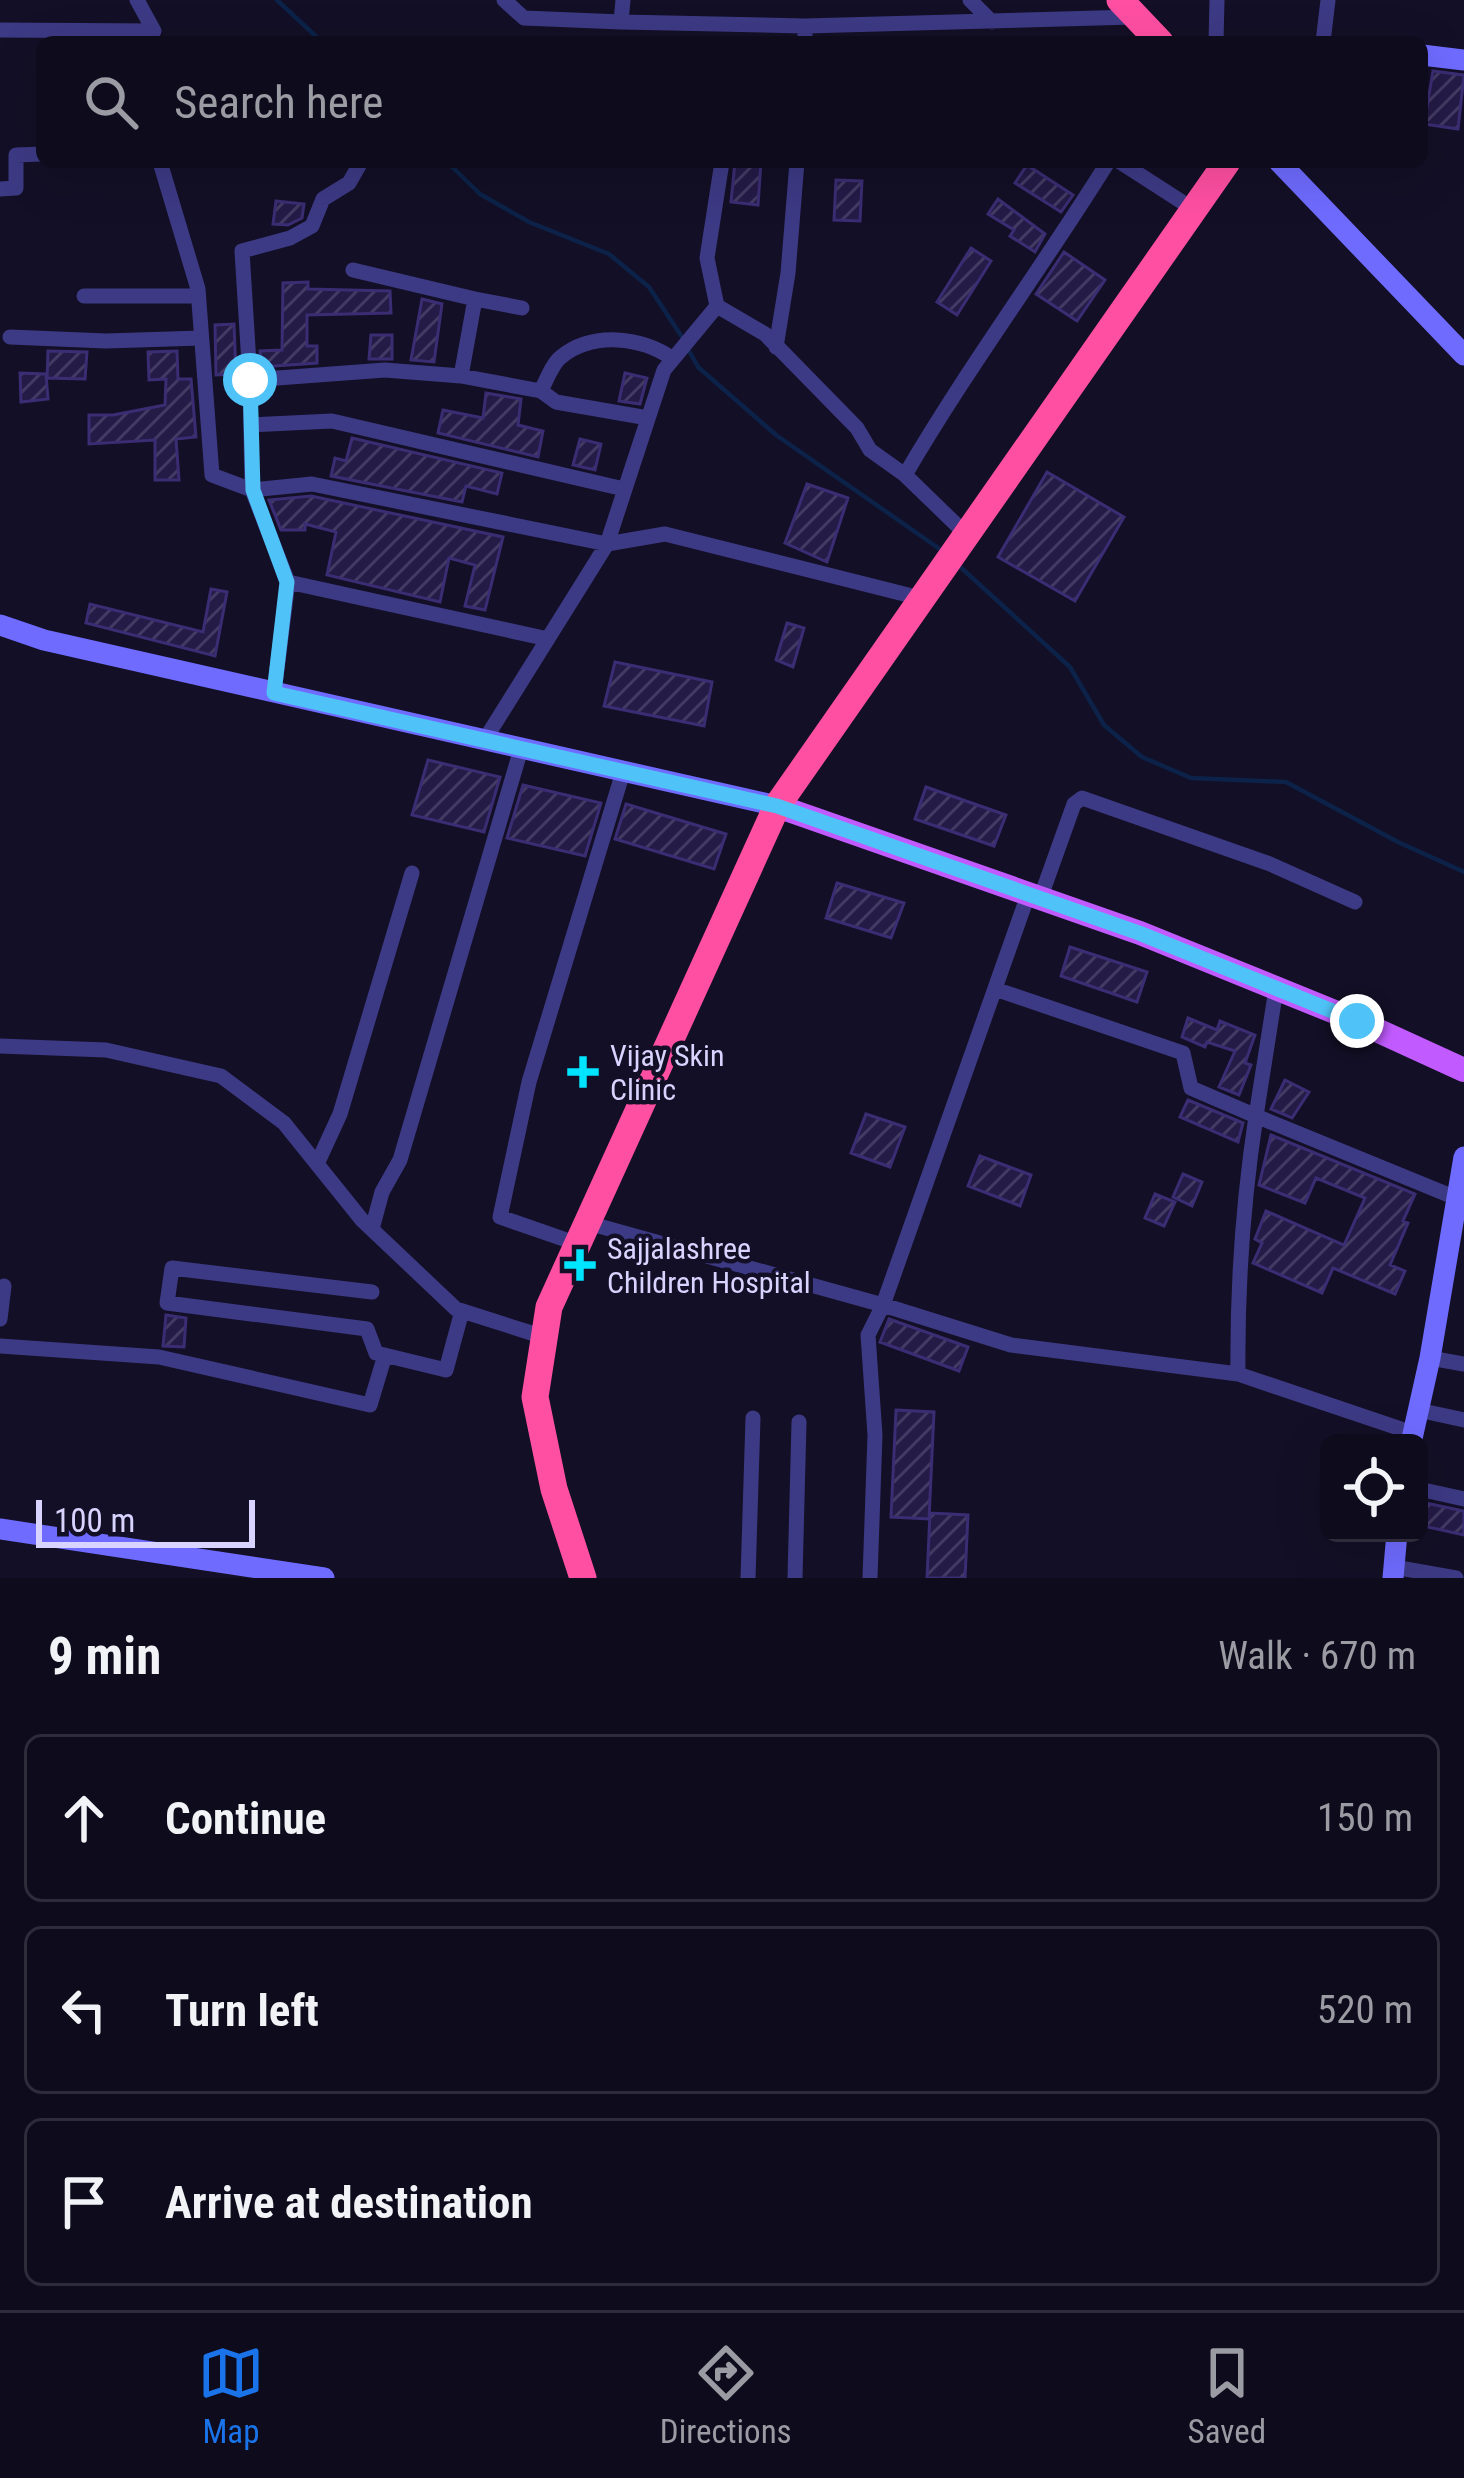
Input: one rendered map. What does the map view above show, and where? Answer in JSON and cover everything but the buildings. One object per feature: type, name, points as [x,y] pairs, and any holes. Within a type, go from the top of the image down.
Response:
[{"type":"highway","points":[[1128,8],[1154,36]]},
{"type":"highway","points":[[583,1578],[554,1489],[535,1397],[549,1307],[777,806],[1223,168]]},
{"type":"main road","points":[[777,806],[1139,933],[1464,1070]]},
{"type":"street","points":[[0,30],[154,36],[137,0]]},
{"type":"street","points":[[504,0],[524,18],[806,34],[1128,8]]},
{"type":"street","points":[[621,22],[623,0]]},
{"type":"street","points":[[970,0],[992,22]]},
{"type":"street","points":[[1216,36],[1217,0]]},
{"type":"street","points":[[1324,36],[1328,0]]},
{"type":"street","points":[[1428,56],[1464,60]]},
{"type":"street","points":[[0,189],[16,188],[16,155],[36,154]]},
{"type":"street","points":[[162,168],[198,296],[212,476],[253,490],[312,484],[607,544],[664,534],[924,595]]},
{"type":"street","points":[[274,693],[287,582],[253,490],[242,251],[290,238],[312,226],[322,199],[349,183],[358,168]]},
{"type":"street","points":[[721,168],[707,258],[717,306],[765,334],[857,428],[870,450],[905,475],[967,539]]},
{"type":"street","points":[[776,346],[797,168]]},
{"type":"street","points":[[905,475],[961,380],[1104,168]]},
{"type":"street","points":[[1129,168],[1196,211]]},
{"type":"street","points":[[1285,168],[1464,355]]},
{"type":"street","points":[[353,270],[522,308]]},
{"type":"street","points":[[84,296],[198,296]]},
{"type":"street","points":[[461,376],[476,299]]},
{"type":"street","points":[[484,741],[607,544],[668,365],[717,306]]},
{"type":"street","points":[[10,337],[201,338]]},
{"type":"street","points":[[541,391],[559,358],[605,338],[656,347],[668,365]]},
{"type":"street","points":[[250,380],[385,370],[461,376],[541,391],[556,402],[648,418]]},
{"type":"street","points":[[251,425],[332,421],[624,489]]},
{"type":"street","points":[[287,582],[548,639]]},
{"type":"street","points":[[0,625],[44,640],[777,806]]},
{"type":"street","points":[[372,1229],[382,1192],[400,1160],[521,749]]},
{"type":"street","points":[[623,772],[530,1082],[500,1217],[883,1305],[1011,1345],[1238,1373],[1414,1429],[1464,1420]]},
{"type":"street","points":[[870,1578],[875,1435],[868,1334],[883,1305],[995,989],[1074,804],[1082,799],[1270,864],[1355,902]]},
{"type":"street","points":[[317,1164],[340,1114],[412,873]]},
{"type":"street","points":[[1238,1373],[1244,1198],[1276,988]]},
{"type":"street","points":[[995,989],[1183,1053],[1191,1088],[1460,1200]]},
{"type":"street","points":[[0,1046],[106,1050],[221,1076],[284,1123],[372,1229],[462,1311],[544,1337]]},
{"type":"street","points":[[1414,1429],[1460,1200],[1464,1157]]},
{"type":"street","points":[[372,1292],[172,1268],[166,1303],[368,1329],[376,1353],[446,1370],[462,1311]]},
{"type":"street","points":[[0,1319],[4,1286]]},
{"type":"street","points":[[0,1346],[158,1357],[370,1405],[385,1355]]},
{"type":"street","points":[[1430,1358],[1464,1364]]},
{"type":"street","points":[[748,1578],[753,1418]]},
{"type":"street","points":[[795,1578],[799,1423]]},
{"type":"street","points":[[1428,1491],[1464,1499]]},
{"type":"street","points":[[0,1529],[263,1574],[324,1578]]},
{"type":"street","points":[[1395,1542],[1393,1572],[1456,1578]]},
{"type":"waterway","points":[[277,0],[316,36]]},
{"type":"waterway","points":[[453,168],[480,194],[529,222],[609,254],[649,287],[682,337]]},
{"type":"waterway","points":[[687,347],[698,367],[776,435],[944,552]]},
{"type":"waterway","points":[[957,564],[1070,667],[1104,725],[1142,757],[1191,778],[1286,782],[1464,872]]},
{"type":"place","name":"Vijay Skin Clinic","points":[[583,1072]]},
{"type":"place","name":"Sajjalashree Children Hospital","points":[[580,1265]]},
{"type":"route","points":[[250,380],[253,490],[287,582],[274,693],[777,806],[1139,933],[1357,1021]]}]
